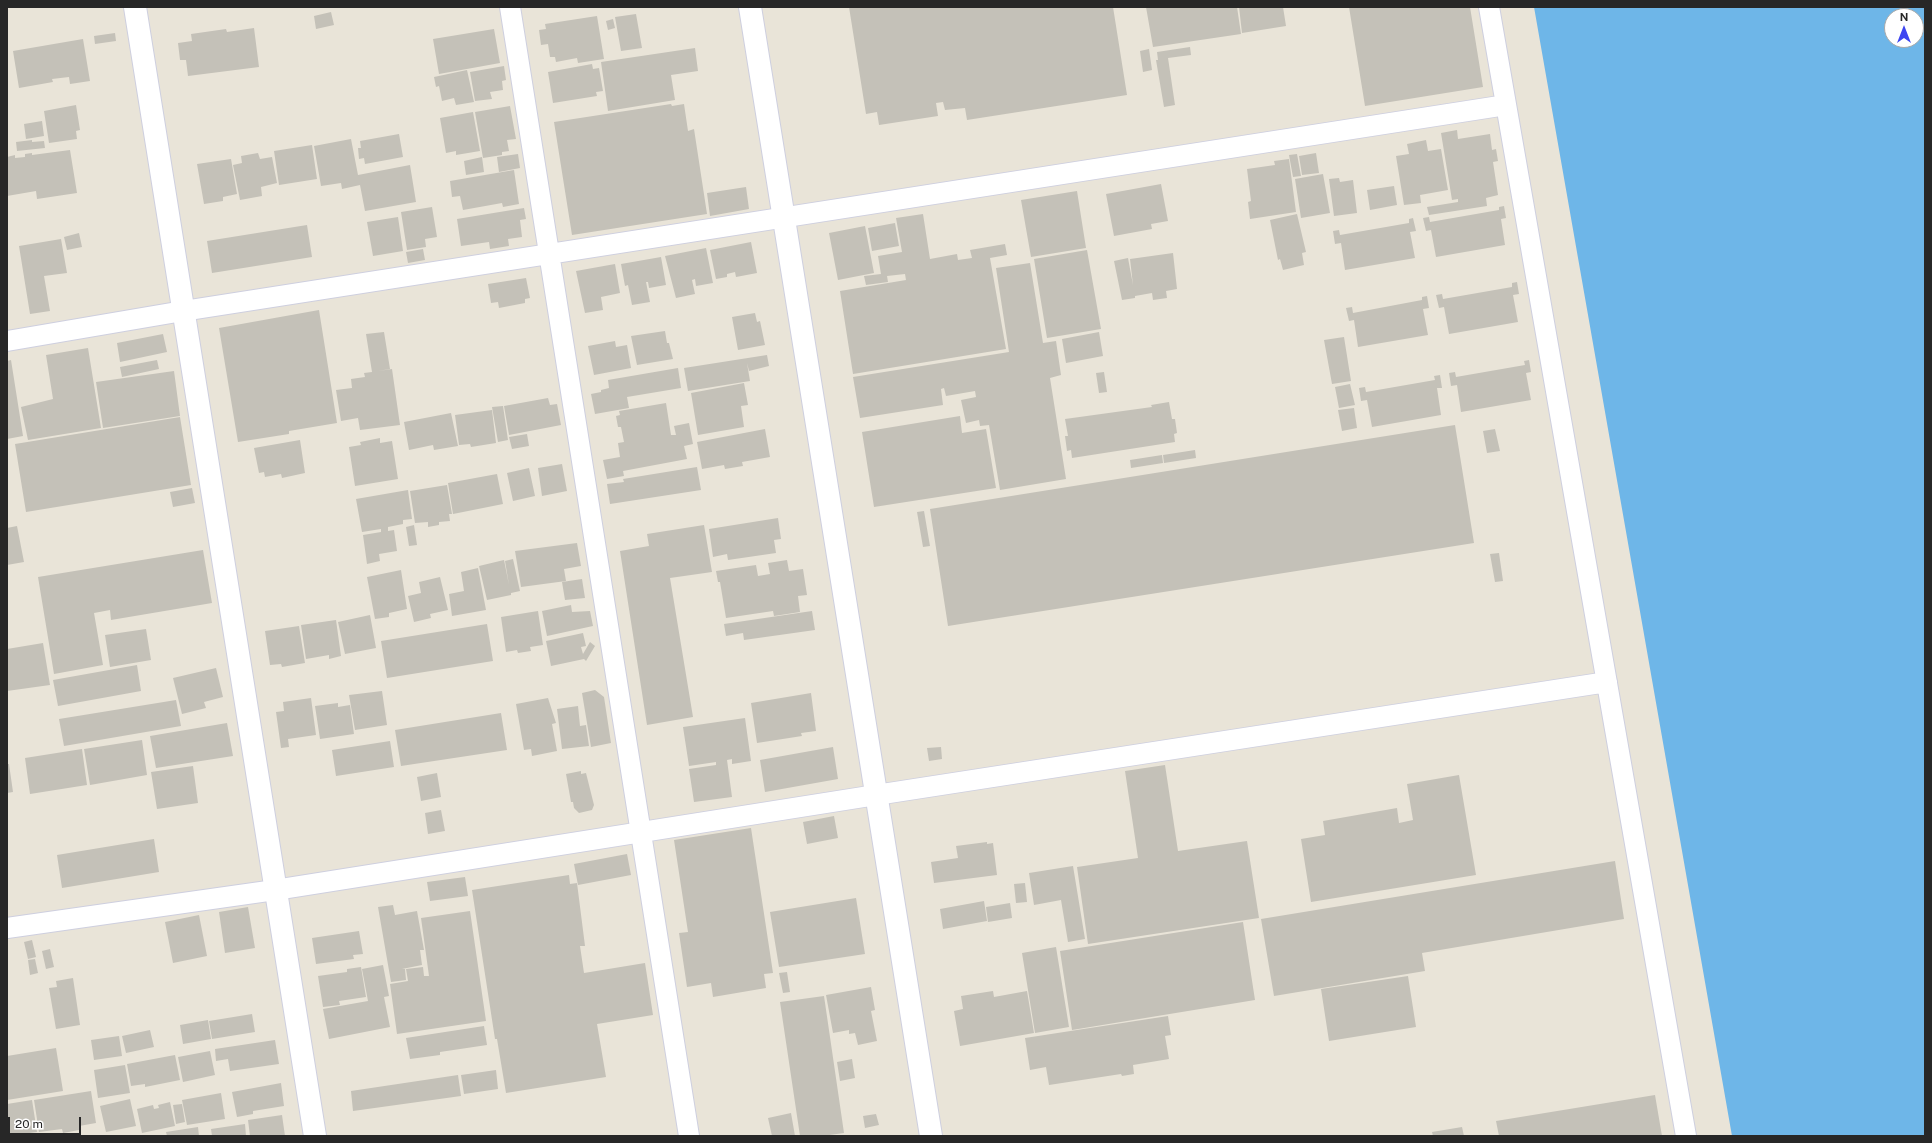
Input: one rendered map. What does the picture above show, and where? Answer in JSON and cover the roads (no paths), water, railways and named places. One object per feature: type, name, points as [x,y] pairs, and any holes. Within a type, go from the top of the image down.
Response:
[{"type":"street","points":[[135,7],[274,890],[315,1136]]},
{"type":"street","points":[[510,7],[690,1136]]},
{"type":"street","points":[[750,7],[931,1136]]},
{"type":"street","points":[[1489,7],[1686,1136]]},
{"type":"street","points":[[7,341],[183,311],[1506,105]]},
{"type":"street","points":[[7,928],[274,890],[641,833],[876,794],[1607,682]]},
{"type":"water","points":[[1534,7],[1925,7],[1925,1136],[1732,1136]]}]
